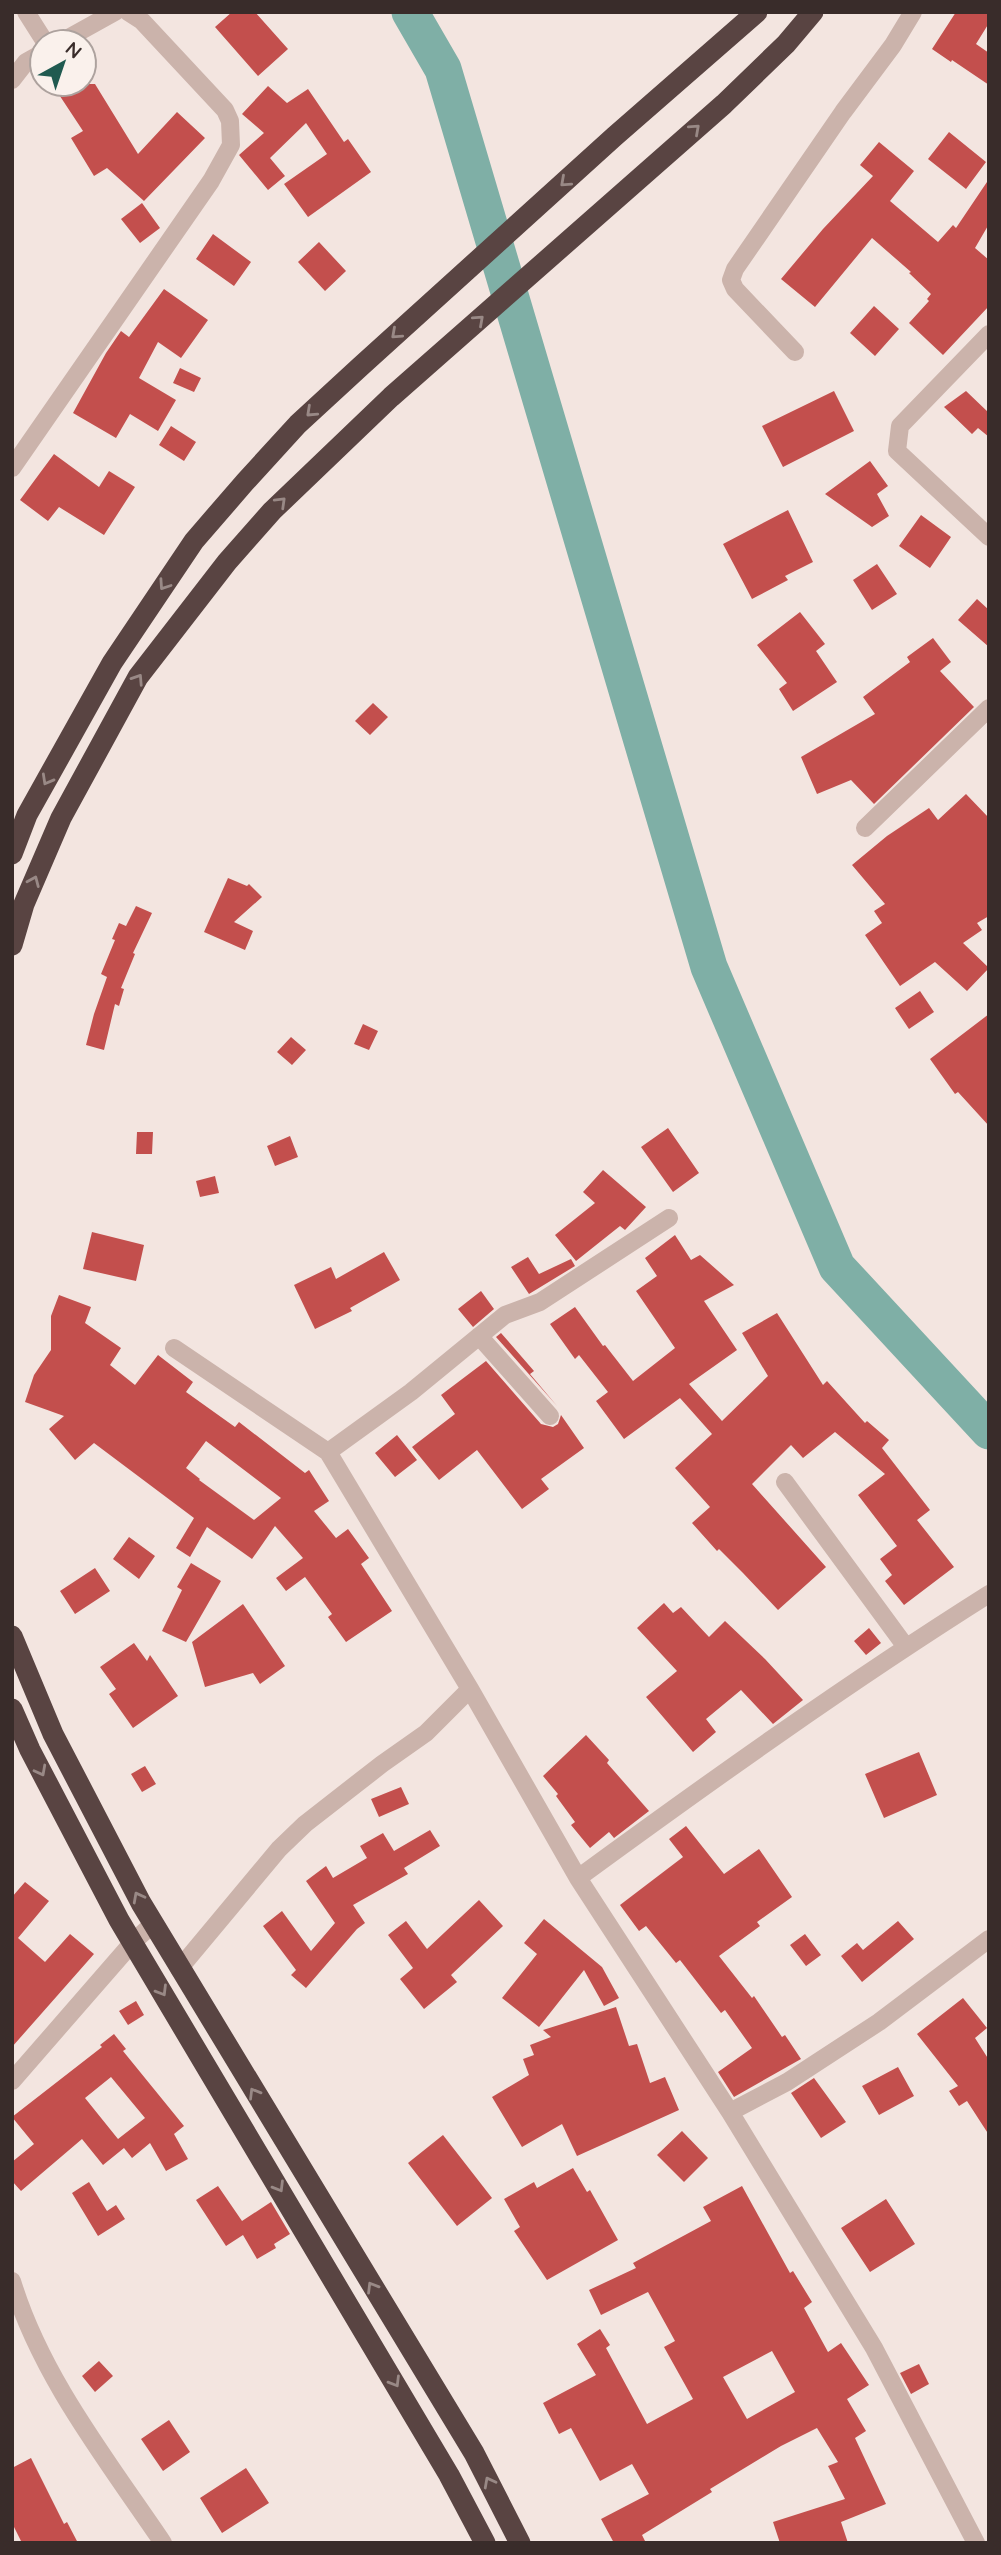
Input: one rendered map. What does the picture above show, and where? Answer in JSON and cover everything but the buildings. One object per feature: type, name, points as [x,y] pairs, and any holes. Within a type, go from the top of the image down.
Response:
[{"type":"highway","points":[[14,847],[27,815],[111,663],[194,541],[298,424],[615,136],[757,12]]},
{"type":"highway","points":[[12,946],[24,904],[61,818],[138,677],[227,562],[272,511],[391,397],[645,175],[786,44],[813,12]]},
{"type":"highway","points":[[12,1636],[53,1734],[153,1924],[474,2453],[520,2543]]},
{"type":"highway","points":[[12,1709],[36,1763],[133,1942],[449,2475],[485,2543]]},
{"type":"street","points":[[26,12],[37,28]]},
{"type":"street","points":[[86,28],[115,12]]},
{"type":"street","points":[[12,468],[203,192],[231,145],[232,131],[225,110],[142,21],[128,12]]},
{"type":"street","points":[[795,352],[735,289],[731,280],[735,270],[843,112],[893,45],[913,12]]},
{"type":"street","points":[[12,80],[28,61]]},
{"type":"street","points":[[989,334],[900,426],[897,451],[989,537]]},
{"type":"street","points":[[865,828],[989,708]]},
{"type":"street","points":[[328,1452],[411,1392],[505,1315],[540,1302],[669,1218]]},
{"type":"street","points":[[479,1336],[550,1416]]},
{"type":"street","points":[[174,1348],[328,1452],[470,1689],[578,1878],[730,2112],[874,2348],[976,2543]]},
{"type":"street","points":[[785,1482],[906,1647]]},
{"type":"street","points":[[578,1878],[722,1773],[906,1647],[989,1594]]},
{"type":"street","points":[[179,1969],[279,1849],[327,1806],[426,1733],[470,1689]]},
{"type":"street","points":[[12,2081],[133,1942],[153,1924]]},
{"type":"street","points":[[730,2112],[786,2082],[879,2022],[989,1939]]},
{"type":"street","points":[[12,2281],[23,2317],[67,2399],[163,2543]]},
{"type":"waterway","points":[[410,12],[443,69],[709,967],[837,1267],[989,1431]]}]
